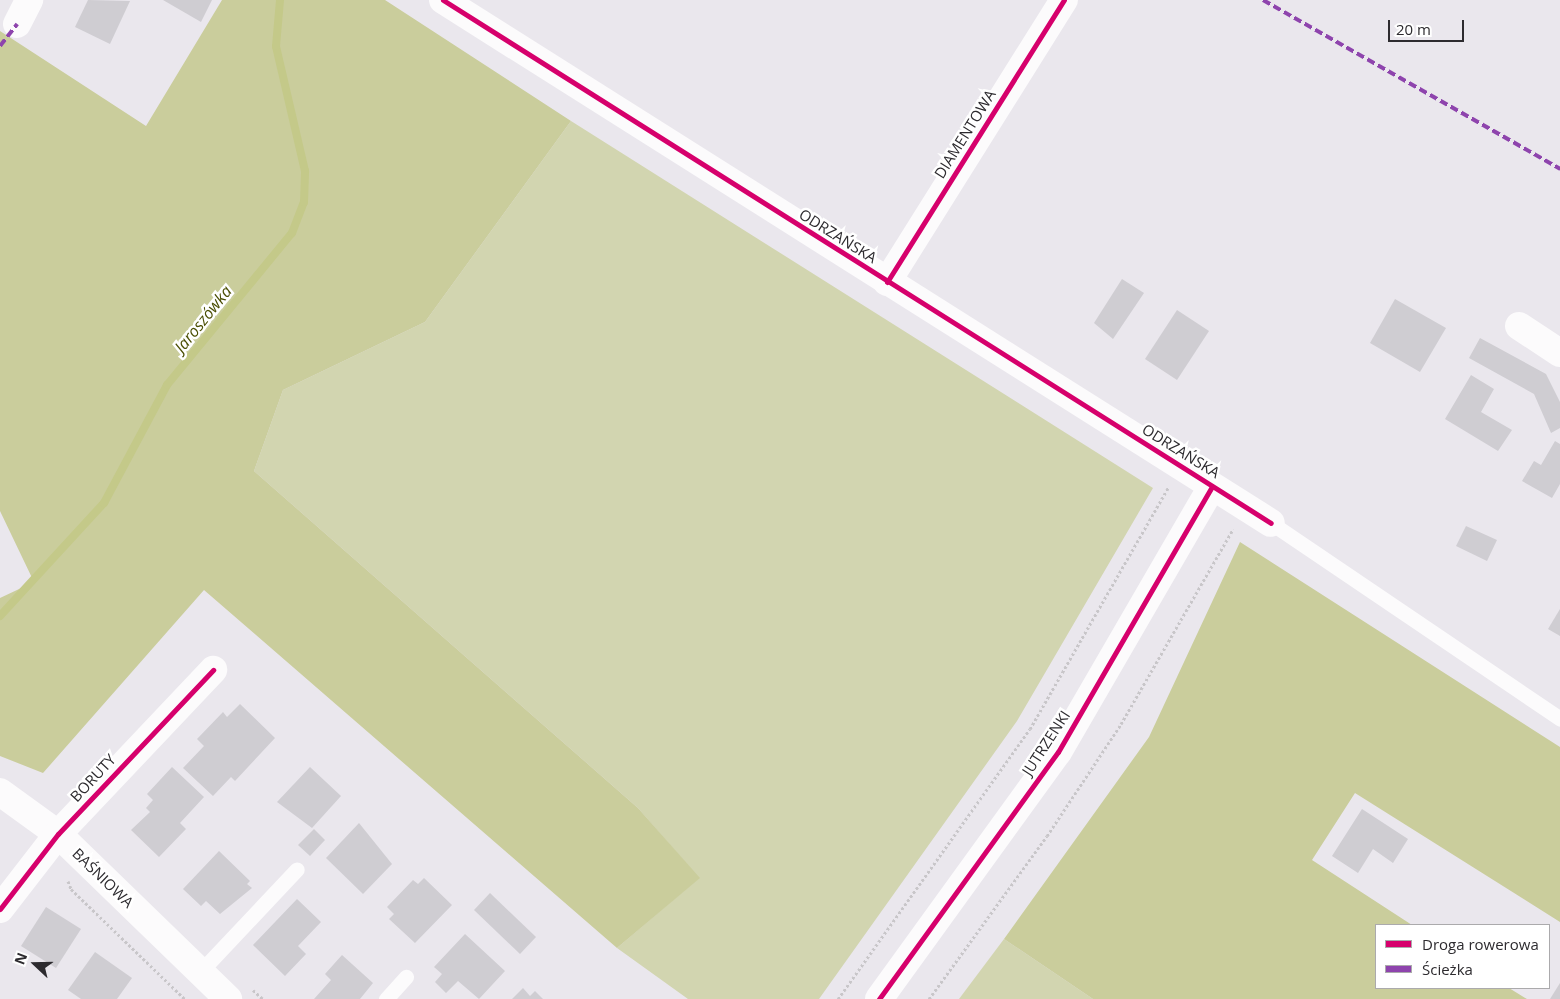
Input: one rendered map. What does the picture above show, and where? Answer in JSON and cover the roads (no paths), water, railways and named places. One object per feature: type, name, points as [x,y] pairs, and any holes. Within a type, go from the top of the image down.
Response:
[{"type":"street","points":[[17,24],[29,0]]},
{"type":"street","name":"ODRZAŃSKA","points":[[443,0],[887,282],[1272,523]]},
{"type":"street","name":"DIAMENTOWA","points":[[887,282],[1064,0]]},
{"type":"street","points":[[1519,326],[1560,353]]},
{"type":"street","name":"JUTRZENKI","points":[[879,999],[1058,752],[1212,486]]},
{"type":"street","name":"BORUTY","points":[[0,909],[58,834],[213,670]]},
{"type":"street","name":"BAŚNIOWA","points":[[0,792],[58,834],[228,999]]},
{"type":"lane","name":"ODRZAŃSKA","points":[[1272,523],[1560,718]]},
{"type":"lane","points":[[200,972],[297,869]]},
{"type":"lane","points":[[386,999],[406,977]]},
{"type":"waterway","name":"Jaroszówka","points":[[0,616],[104,503],[167,385],[292,233],[304,202],[305,171],[276,46],[280,0]]}]
